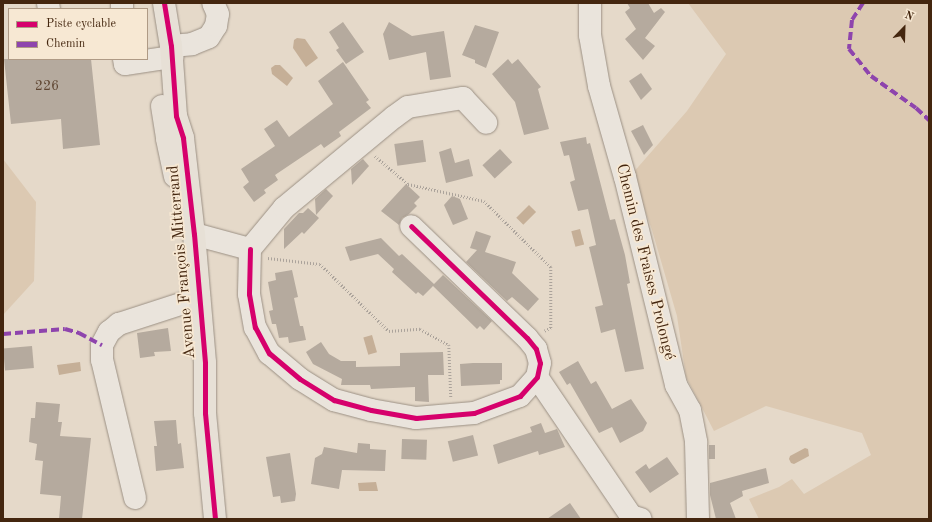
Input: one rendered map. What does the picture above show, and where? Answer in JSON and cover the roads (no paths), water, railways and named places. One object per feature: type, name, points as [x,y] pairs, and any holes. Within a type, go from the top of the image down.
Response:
[{"type":"main road","name":"Avenue François Mitterrand","points":[[150,3],[166,54],[176,116],[183,138],[194,234],[193,300]]},
{"type":"main road","name":"Avenue François Mitterrand","points":[[164,3],[167,139],[174,173],[193,300],[205,363],[205,413],[215,519]]},
{"type":"street","points":[[148,58],[166,54],[209,37],[216,26],[218,14],[213,3]]},
{"type":"street","name":"Chemin des Fraises Prolongé","points":[[590,3],[590,35],[599,86],[625,177],[676,385],[690,410],[696,442],[698,519]]},
{"type":"street","points":[[124,60],[125,64],[141,60]]},
{"type":"street","points":[[411,226],[527,338],[536,349],[540,363],[536,377],[520,396],[474,413],[416,418],[371,410],[334,400],[300,380],[269,353],[255,327],[249,294],[250,253],[284,208],[394,117],[408,107],[462,98],[486,123]]},
{"type":"street","points":[[194,234],[250,253]]},
{"type":"street","points":[[135,498],[102,360],[102,346],[109,332],[119,324],[193,300]]},
{"type":"street","points":[[536,377],[631,516],[641,519]]}]
